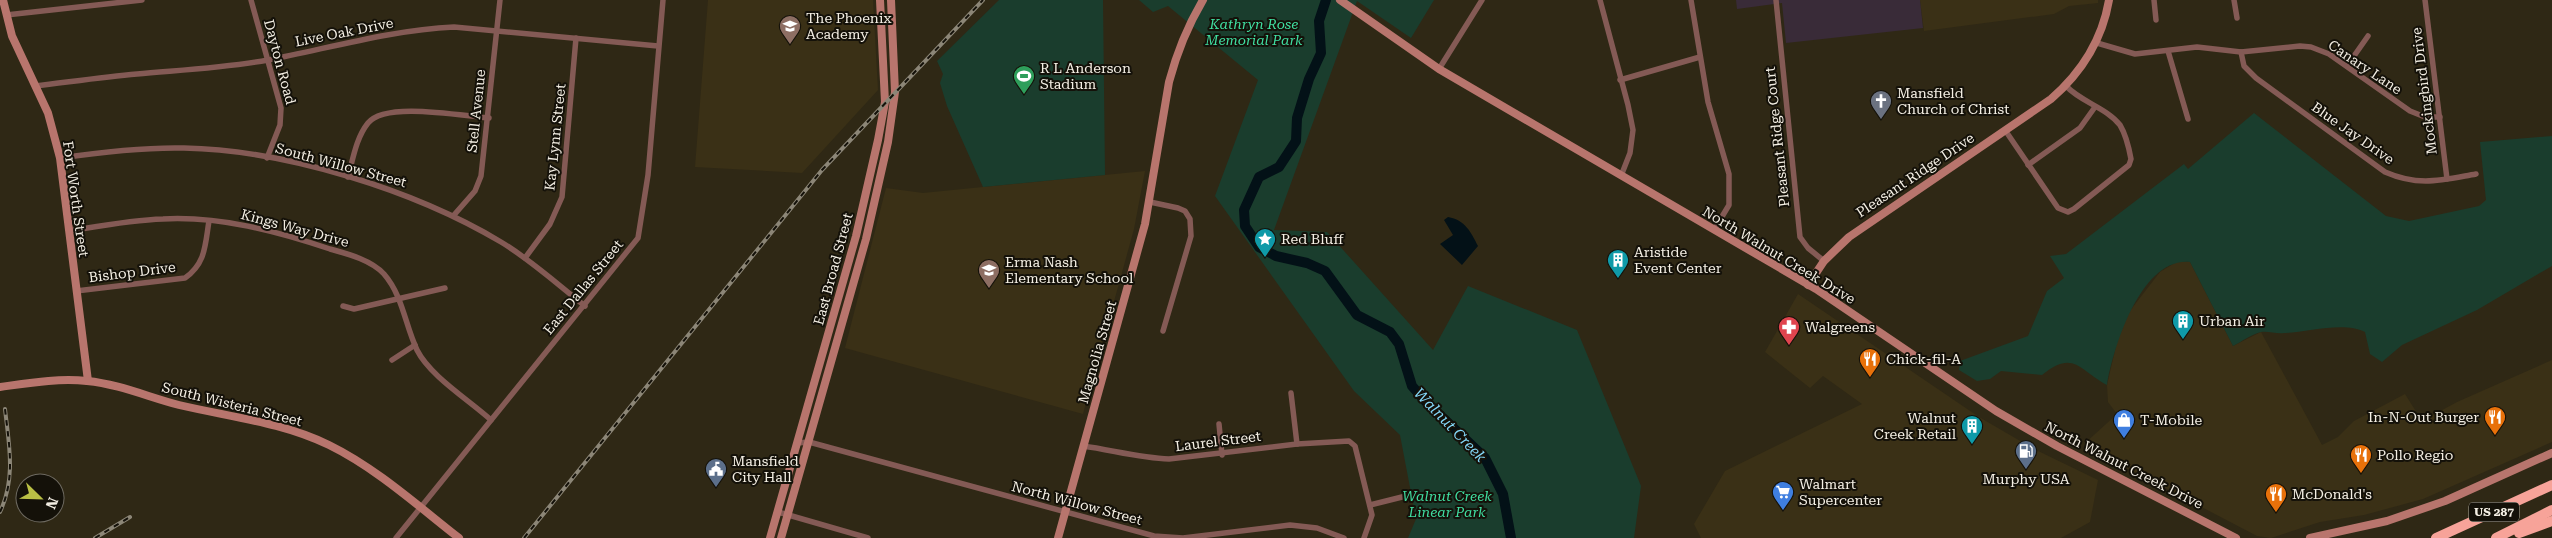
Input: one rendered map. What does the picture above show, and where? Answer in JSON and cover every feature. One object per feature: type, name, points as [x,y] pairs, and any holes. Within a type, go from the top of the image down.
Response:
[{"type":"highway","name":"US 287","points":[[2436,538],[2552,485]]},
{"type":"highway","name":"US 287","points":[[2496,538],[2552,510]]},
{"type":"highway","points":[[2501,538],[2552,521]]},
{"type":"main road","name":"Fort Worth Street","points":[[3,0],[12,36],[48,113],[60,158],[88,381]]},
{"type":"main road","name":"East Broad Street","points":[[770,538],[856,236],[878,140],[885,102],[880,0]]},
{"type":"main road","name":"East Broad Street","points":[[781,538],[866,239],[888,142],[894,105],[895,67],[890,0]]},
{"type":"main road","name":"Magnolia Street","points":[[1058,538],[1150,202],[1168,82],[1184,33],[1203,0]]},
{"type":"main road","name":"North Walnut Creek Drive","points":[[1340,0],[1439,69],[1808,285],[1996,412],[2057,446],[2236,538]]},
{"type":"main road","name":"Pleasant Ridge Drive","points":[[1808,285],[1824,261],[1849,236],[2051,99],[2066,86],[2079,72],[2097,42],[2109,0]]},
{"type":"main road","points":[[884,70],[895,67]]},
{"type":"main road","points":[[878,140],[888,142]]},
{"type":"main road","points":[[870,175],[879,178]]},
{"type":"main road","points":[[856,236],[866,239]]},
{"type":"main road","points":[[842,284],[853,287]]},
{"type":"main road","name":"South Wisteria Street","points":[[0,386],[65,380],[88,381],[123,387],[178,404],[249,418],[306,435],[331,446],[358,463],[459,538]]},
{"type":"main road","points":[[2310,538],[2387,521],[2445,501],[2552,453]]},
{"type":"main road","points":[[2329,538],[2338,532]]},
{"type":"street","points":[[6,14],[142,0]]},
{"type":"street","name":"Dayton Road","points":[[251,0],[280,100],[281,116],[267,158]]},
{"type":"street","name":"Stell Avenue","points":[[454,215],[475,191],[481,176],[489,118],[500,0]]},
{"type":"street","name":"East Dallas Street","points":[[396,538],[490,420],[632,248],[641,228],[663,0]]},
{"type":"street","points":[[1439,69],[1482,0]]},
{"type":"street","points":[[1600,0],[1633,130],[1630,153],[1621,176]]},
{"type":"street","points":[[1691,0],[1708,102],[1729,174],[1730,205],[1714,230]]},
{"type":"street","name":"Pleasant Ridge Court","points":[[1776,0],[1800,237],[1808,248],[1824,261]]},
{"type":"street","points":[[2154,0],[2156,20]]},
{"type":"street","points":[[2234,0],[2237,18]]},
{"type":"street","name":"Mockingbird Drive","points":[[2425,0],[2446,179]]},
{"type":"street","name":"Live Oak Drive","points":[[35,86],[268,60],[342,42],[431,28],[454,27],[497,30],[658,46]]},
{"type":"street","points":[[2347,66],[2368,36]]},
{"type":"street","name":"Kay Lynn Street","points":[[525,258],[550,224],[562,197],[576,38]]},
{"type":"street","name":"Canary Lane","points":[[2097,42],[2135,54],[2208,47],[2241,52],[2300,46],[2311,47],[2328,53],[2404,108],[2425,117],[2440,116]]},
{"type":"street","points":[[2168,51],[2188,119]]},
{"type":"street","name":"Blue Jay Drive","points":[[2241,52],[2244,66],[2256,78],[2385,172],[2407,180],[2425,182],[2476,174]]},
{"type":"street","points":[[1620,80],[1700,57]]},
{"type":"street","points":[[2005,130],[2058,208],[2068,212],[2128,165],[2132,159],[2121,127],[2095,107],[2079,98],[2066,86]]},
{"type":"street","points":[[2028,165],[2080,128],[2095,107]]},
{"type":"street","points":[[348,177],[363,130],[369,121],[378,115],[401,111],[489,118]]},
{"type":"street","name":"South Willow Street","points":[[60,158],[130,148],[184,148],[267,158],[348,177],[394,191],[454,215],[525,258],[585,306]]},
{"type":"street","points":[[1150,202],[1185,211],[1191,227],[1191,236],[1163,331]]},
{"type":"street","name":"Kings Way Drive","points":[[69,231],[162,219],[209,221],[256,228],[351,256],[382,272],[400,299],[415,345],[425,362],[490,420]]},
{"type":"street","name":"Bishop Drive","points":[[76,291],[185,278],[198,268],[201,261],[209,221]]},
{"type":"street","points":[[343,306],[354,309],[445,288]]},
{"type":"street","points":[[392,360],[415,345]]},
{"type":"street","points":[[1291,393],[1297,444]]},
{"type":"street","points":[[1219,424],[1222,455]]},
{"type":"street","name":"North Willow Street","points":[[798,439],[1154,536],[1183,538],[1290,525],[1317,528],[1344,538]]},
{"type":"street","name":"Laurel Street","points":[[1084,446],[1120,451],[1152,459],[1222,455],[1297,444],[1349,441],[1354,446],[1370,506]]},
{"type":"street","points":[[1364,538],[1371,523],[1370,506],[1406,496]]},
{"type":"street","points":[[778,512],[868,538]]},
{"type":"shaded area","name":"The Phoenix Academy","points":[[708,0],[873,0],[878,90],[802,173],[695,167]]},
{"type":"shaded area","points":[[1736,0],[1920,0],[1923,28],[1786,43],[1782,3],[1737,9]]},
{"type":"shaded area","points":[[1920,0],[2098,0],[2098,3],[2069,6],[2054,14],[1924,31]]},
{"type":"shaded area","name":"Erma Nash Elementary School","points":[[1145,171],[1134,229],[1083,414],[845,348],[886,188],[923,193]]},
{"type":"shaded area","points":[[1448,217],[1463,224],[1470,231],[1478,246],[1462,265],[1440,244],[1453,235],[1444,220]]},
{"type":"shaded area","points":[[2178,261],[2190,262],[2233,346],[2261,332],[2322,445],[2338,437],[2354,421],[2405,394],[2422,421],[2457,402],[2552,360],[2552,442],[2423,499],[2364,515],[2320,522],[2271,538],[2257,536],[2083,445],[2117,414],[2108,402],[2107,385],[2118,337],[2129,312],[2160,272]]},
{"type":"shaded area","points":[[1798,294],[1979,417],[2034,449],[2098,480],[2090,522],[2061,538],[1701,538],[1694,524],[1725,471],[1862,404],[1823,376],[1810,388],[1765,352]]},
{"type":"green space","name":"R L Anderson Stadium","points":[[999,0],[1103,0],[1105,175],[983,187],[947,106],[940,83],[943,74],[937,61]]},
{"type":"green space","points":[[1139,0],[1434,0],[1411,38],[1357,1],[1274,230],[1327,232],[1433,350],[1468,286],[1577,330],[1641,486],[1634,538],[1408,538],[1416,519],[1400,435],[1354,391],[1215,196],[1258,80],[1168,6],[1153,12]]},
{"type":"green space","points":[[2254,113],[2386,216],[2409,221],[2479,206],[2486,200],[2480,142],[2552,136],[2552,266],[2477,310],[2402,345],[2382,362],[2370,354],[2365,332],[2347,327],[2281,333],[2261,332],[2233,346],[2190,262],[2173,264],[2157,274],[2144,289],[2132,308],[2116,349],[2107,385],[2083,368],[2069,363],[2062,363],[2053,367],[2042,375],[2001,371],[1990,379],[1977,381],[1959,370],[1960,361],[2028,336],[2047,291],[2064,278],[2050,256],[2066,254],[2184,164],[2188,169]]},
{"type":"waterway","name":"Walnut Creek","points":[[1326,0],[1319,21],[1321,53],[1309,79],[1297,118],[1296,141],[1279,167],[1259,177],[1244,210],[1245,226],[1259,247],[1276,256],[1307,263],[1325,271],[1357,315],[1390,332],[1399,344],[1412,386],[1427,403],[1485,458],[1503,494],[1511,538]]},
{"type":"railway","points":[[524,538],[822,170],[983,0]]},
{"type":"railway","points":[[0,512],[5,499],[10,474],[5,409]]},
{"type":"railway","points":[[95,538],[130,517]]},
{"type":"place","name":"The Phoenix Academy","points":[[790,45]]},
{"type":"place","name":"R L Anderson Stadium","points":[[1024,95]]},
{"type":"place","name":"Mansfield Church of Christ","points":[[1881,120]]},
{"type":"place","name":"Red Bluff","points":[[1265,258]]},
{"type":"place","name":"Aristide Event Center","points":[[1618,279]]},
{"type":"place","name":"Erma Nash Elementary School","points":[[989,289]]},
{"type":"place","name":"Urban Air","points":[[2183,340]]},
{"type":"place","name":"Walgreens","points":[[1789,346]]},
{"type":"place","name":"Chick-fil-A","points":[[1870,378]]},
{"type":"place","name":"In-N-Out Burger","points":[[2495,436]]},
{"type":"place","name":"T-Mobile","points":[[2124,439]]},
{"type":"place","name":"Walnut Creek Retail","points":[[1972,445]]},
{"type":"place","name":"Murphy USA","points":[[2026,470]]},
{"type":"place","name":"Pollo Regio","points":[[2361,474]]},
{"type":"place","name":"Mansfield City Hall","points":[[716,488]]},
{"type":"place","name":"Walmart Supercenter","points":[[1783,511]]},
{"type":"place","name":"McDonald's","points":[[2276,513]]},
{"type":"park label","name":"Kathryn Rose Memorial Park","points":[[1254,32]]},
{"type":"park label","name":"Walnut Creek Linear Park","points":[[1447,504]]}]
